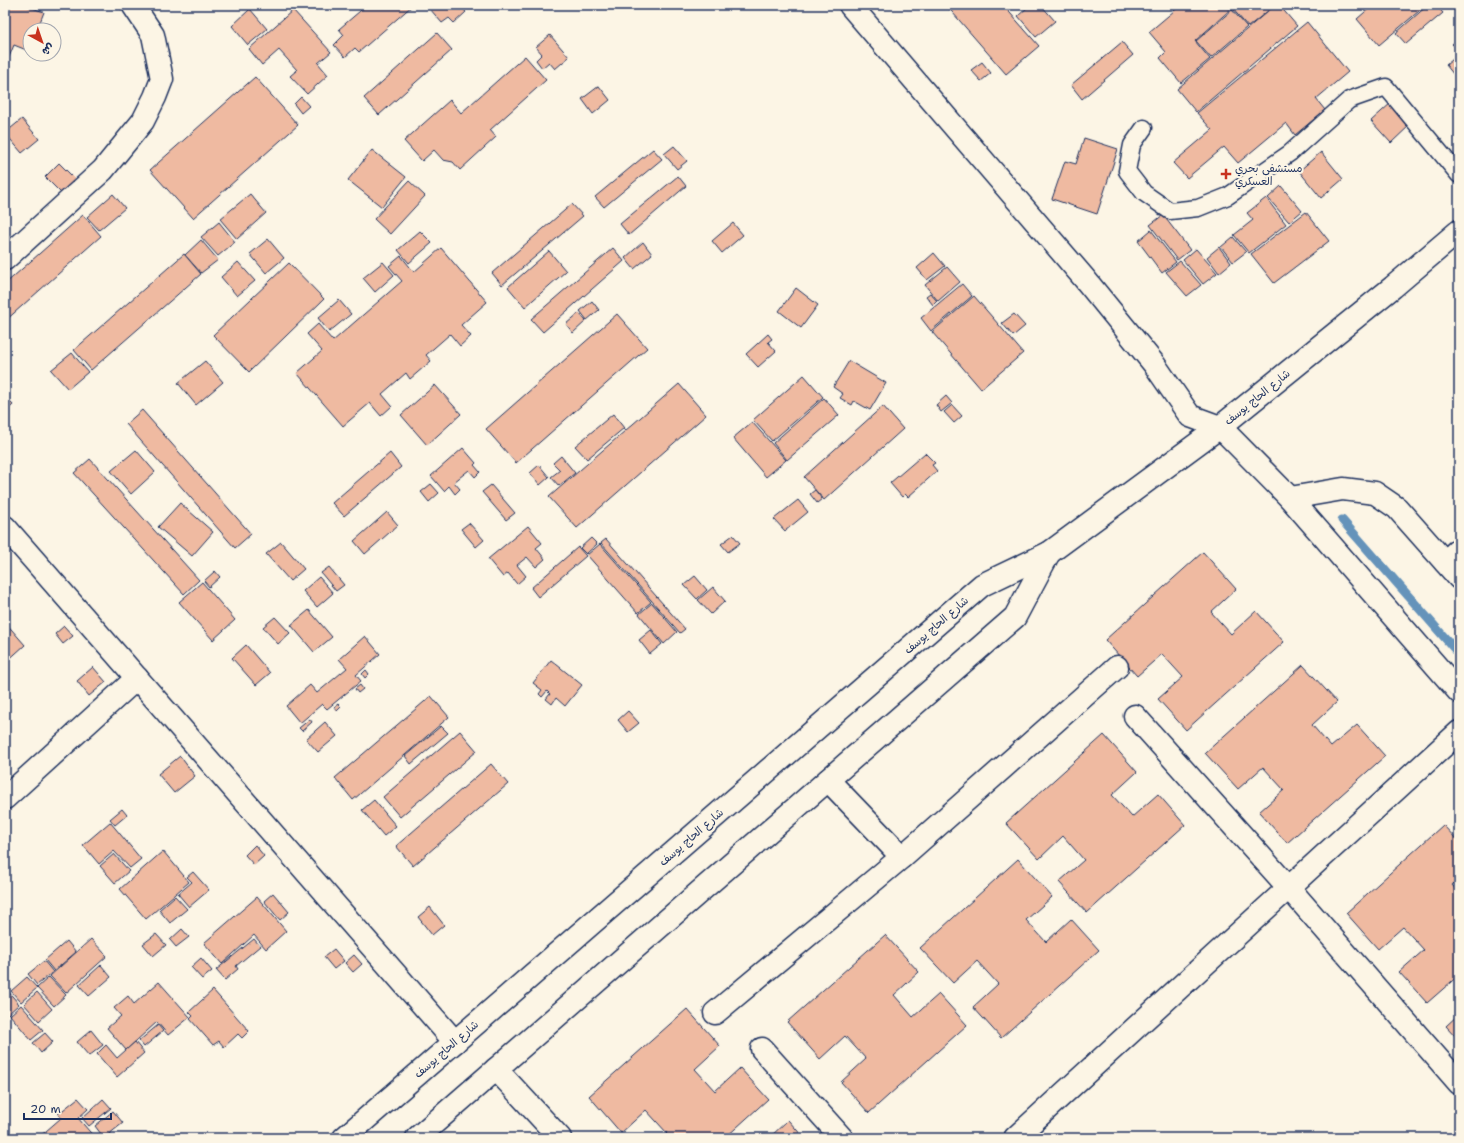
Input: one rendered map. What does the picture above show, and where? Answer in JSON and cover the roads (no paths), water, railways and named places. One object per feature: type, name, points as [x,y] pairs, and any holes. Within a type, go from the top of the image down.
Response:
[{"type":"street","points":[[5,259],[104,170],[143,121],[162,79],[153,35],[133,5]]},
{"type":"street","points":[[850,5],[1084,278],[1154,364],[1190,416],[1220,427],[1290,498],[1459,692]]},
{"type":"street","name":"شارع الحاج يوسف","points":[[344,1138],[982,585],[1049,554],[1220,427],[1393,287],[1459,231]]},
{"type":"street","points":[[1290,498],[1343,489],[1375,493],[1397,508],[1452,555],[1459,578]]},
{"type":"street","points":[[5,528],[455,1042]]},
{"type":"street","name":"شارع الحاج يوسف","points":[[417,1138],[1016,617],[1049,554]]},
{"type":"street","points":[[715,1012],[902,857],[1117,668]]},
{"type":"street","points":[[5,798],[137,678]]},
{"type":"street","points":[[1135,716],[1289,888],[1459,1084]]},
{"type":"street","points":[[1015,1138],[1459,732]]},
{"type":"street","points":[[828,780],[902,857]]},
{"type":"street","points":[[762,1049],[842,1138]]},
{"type":"street","points":[[496,1069],[560,1138]]},
{"type":"lane","points":[[1144,128],[1132,145],[1127,171],[1144,193],[1170,212],[1198,208],[1228,196],[1290,153],[1349,100],[1386,87],[1459,175]]},
{"type":"waterway","points":[[1342,520],[1459,654]]},
{"type":"place","name":"مستشفى بحري العسكري","points":[[1226,174]]}]
